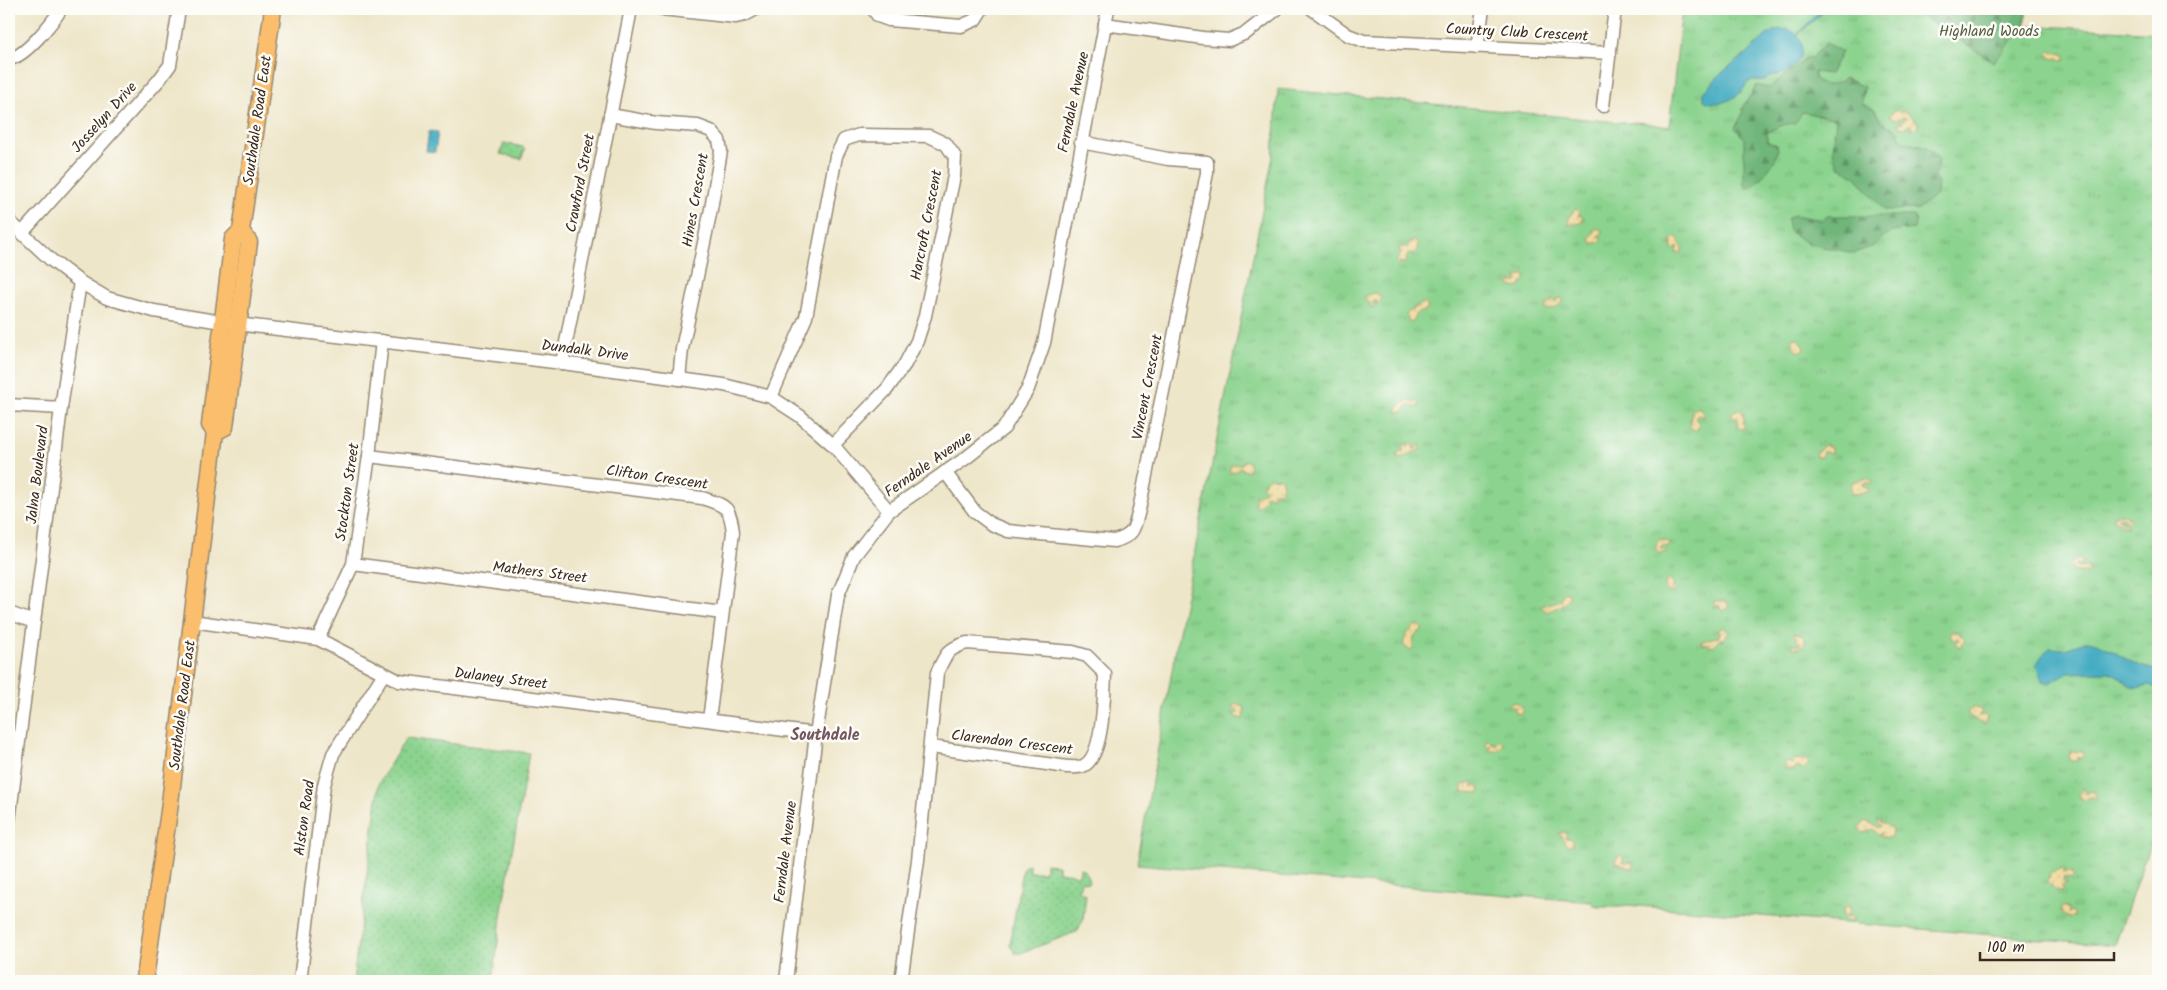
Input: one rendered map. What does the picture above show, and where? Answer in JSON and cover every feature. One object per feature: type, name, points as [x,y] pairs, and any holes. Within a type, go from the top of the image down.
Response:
[{"type":"main road","name":"Southdale Road East","points":[[144,980],[169,811],[215,432],[210,425],[230,323],[233,239],[241,232],[273,9]]},
{"type":"street","points":[[9,59],[25,50],[61,9]]},
{"type":"street","name":"Josselyn Drive","points":[[22,233],[159,80],[170,65],[179,9]]},
{"type":"street","name":"Crawford Street","points":[[562,363],[631,9]]},
{"type":"street","points":[[662,9],[736,16],[745,15],[756,9]]},
{"type":"street","points":[[873,9],[878,16],[889,20],[961,26],[975,20],[982,9]]},
{"type":"street","name":"Ferndale Avenue","points":[[786,981],[816,734],[838,595],[854,556],[889,511],[1004,428],[1028,389],[1044,344],[1081,142],[1108,9]]},
{"type":"street","points":[[1105,24],[1229,40],[1246,33],[1277,9]]},
{"type":"street","name":"Country Club Crescent","points":[[1312,9],[1348,35],[1364,41],[1610,53]]},
{"type":"street","points":[[1477,47],[1483,9]]},
{"type":"street","points":[[1603,106],[1615,9]]},
{"type":"street","name":"Hines Crescent","points":[[610,114],[656,123],[698,126],[711,131],[719,140],[721,151],[682,349],[679,379]]},
{"type":"street","name":"Harcroft Crescent","points":[[771,397],[806,318],[836,156],[844,140],[859,135],[929,136],[946,144],[955,157],[954,176],[925,316],[917,341],[905,364],[887,389],[871,408],[833,444]]},
{"type":"street","name":"Vincent Crescent","points":[[945,472],[975,512],[991,524],[1008,531],[1114,541],[1125,538],[1133,532],[1207,173],[1207,162],[1196,163],[1168,159],[1081,142]]},
{"type":"street","points":[[9,222],[51,260],[80,282],[107,298],[154,312],[230,323]]},
{"type":"street","name":"Jalna Boulevard","points":[[9,821],[80,282]]},
{"type":"street","name":"Dundalk Drive","points":[[230,323],[562,363],[724,385],[771,397],[800,416],[833,444],[889,511]]},
{"type":"street","name":"Stockton Street","points":[[318,639],[353,564],[369,456],[382,341]]},
{"type":"street","points":[[9,405],[62,408]]},
{"type":"street","name":"Clifton Crescent","points":[[369,456],[702,498],[721,504],[731,515],[732,532],[709,720]]},
{"type":"street","name":"Mathers Street","points":[[353,564],[722,613]]},
{"type":"street","points":[[9,613],[34,622]]},
{"type":"street","name":"Dulaney Street","points":[[192,621],[318,639],[383,675],[399,681],[816,734]]},
{"type":"street","name":"Clarendon Crescent","points":[[901,981],[931,748],[938,673],[944,658],[954,647],[967,643],[1073,652],[1087,656],[1105,674],[1098,743],[1093,758],[1082,767],[1067,767],[931,748]]},
{"type":"street","name":"Alston Road","points":[[300,981],[324,785],[333,754],[383,675]]},
{"type":"green space","points":[[1682,9],[2026,9],[2026,25],[2158,33],[2158,820],[2115,945],[1626,905],[1621,907],[1598,907],[1594,906],[1592,902],[1137,864],[1181,621],[1273,156],[1278,89],[1669,127]]},
{"type":"green space","name":"Highland Woods","points":[[1911,9],[2026,9],[2025,25],[1994,62]]},
{"type":"green space","points":[[1826,43],[1842,52],[1830,74],[1814,72],[1815,79],[1830,85],[1845,78],[1864,87],[1862,104],[1875,109],[1881,122],[1896,129],[1904,142],[1925,146],[1936,155],[1939,161],[1934,176],[1938,182],[1937,194],[1918,209],[1884,210],[1855,176],[1838,166],[1833,151],[1836,119],[1802,112],[1794,123],[1775,128],[1767,133],[1767,141],[1777,145],[1778,150],[1774,162],[1752,187],[1746,188],[1744,184],[1744,138],[1735,128],[1744,111],[1741,110],[1757,85],[1769,88],[1807,58],[1812,58]]},
{"type":"green space","points":[[504,143],[523,147],[525,149],[521,159],[500,154]]},
{"type":"green space","points":[[1794,215],[1823,220],[1827,216],[1914,216],[1917,221],[1914,229],[1895,231],[1884,236],[1876,245],[1855,253],[1808,244],[1789,231],[1787,219]]},
{"type":"green space","points":[[406,738],[529,753],[502,910],[493,981],[353,981],[379,783]]},
{"type":"green space","points":[[1029,864],[1029,872],[1045,872],[1045,864],[1058,865],[1058,872],[1079,875],[1080,868],[1086,872],[1089,883],[1081,881],[1079,892],[1086,894],[1083,921],[1076,932],[1021,953],[1015,953],[1010,945],[1022,870]]},
{"type":"sand","points":[[2051,51],[2066,55],[2066,60],[2050,58],[2048,54]]},
{"type":"sand","points":[[1897,110],[1900,113],[1902,110],[1908,113],[1918,123],[1917,128],[1911,130],[1912,126],[1910,125],[1903,128],[1897,125],[1906,118],[1904,116],[1897,120],[1890,116],[1893,111]]},
{"type":"sand","points":[[1575,209],[1580,212],[1578,216],[1581,215],[1583,219],[1581,223],[1568,225],[1569,217]]},
{"type":"sand","points":[[1596,228],[1602,230],[1602,234],[1598,236],[1602,238],[1601,241],[1593,244],[1589,239]]},
{"type":"sand","points":[[1674,237],[1680,240],[1678,242],[1682,246],[1682,253],[1676,253],[1677,247],[1674,250],[1672,248],[1671,241]]},
{"type":"sand","points":[[1414,240],[1418,244],[1417,250],[1413,255],[1408,254],[1405,264],[1400,262],[1399,265],[1396,261],[1401,254],[1399,248],[1408,246]]},
{"type":"sand","points":[[1525,274],[1525,280],[1518,288],[1510,286],[1510,281],[1517,282],[1516,277]]},
{"type":"sand","points":[[1375,293],[1380,295],[1381,301],[1376,305],[1377,301],[1374,299],[1373,308],[1370,307],[1370,302],[1365,300],[1365,296]]},
{"type":"sand","points":[[1558,298],[1564,299],[1559,306],[1545,310],[1546,305],[1552,299],[1557,302]]},
{"type":"sand","points":[[1422,303],[1427,305],[1428,309],[1423,312],[1419,311],[1415,315],[1414,321],[1410,323],[1406,314]]},
{"type":"sand","points":[[1797,338],[1802,342],[1804,348],[1802,351],[1797,351],[1794,348],[1792,339]]},
{"type":"sand","points":[[1409,400],[1419,402],[1420,404],[1415,406],[1408,405],[1403,412],[1397,412],[1397,407]]},
{"type":"sand","points":[[1699,407],[1703,417],[1698,415],[1695,418],[1699,423],[1697,431],[1689,427],[1692,410]]},
{"type":"sand","points":[[1735,410],[1741,410],[1744,414],[1744,429],[1737,428],[1738,419],[1737,417],[1735,419],[1731,414]]},
{"type":"sand","points":[[1406,443],[1408,446],[1409,443],[1414,444],[1414,450],[1420,444],[1421,449],[1400,459],[1397,457],[1399,452],[1403,451]]},
{"type":"sand","points":[[1824,445],[1830,447],[1832,453],[1824,451],[1821,457],[1816,457],[1815,453]]},
{"type":"sand","points":[[1244,460],[1249,462],[1250,468],[1247,471],[1242,470],[1240,467],[1237,471],[1229,473],[1231,465],[1242,464]]},
{"type":"sand","points":[[1269,477],[1281,478],[1283,485],[1281,492],[1274,492],[1273,496],[1267,495],[1264,497],[1266,499],[1259,506],[1255,506],[1255,497],[1266,490],[1262,486]]},
{"type":"sand","points":[[1867,478],[1872,481],[1871,484],[1866,482],[1862,485],[1869,489],[1868,492],[1853,494],[1850,490],[1852,489],[1850,486],[1852,482]]},
{"type":"sand","points":[[2120,513],[2127,515],[2131,521],[2129,523],[2124,517],[2119,516],[2119,521],[2124,522],[2128,527],[2119,524],[2113,519],[2113,516]]},
{"type":"sand","points":[[1661,539],[1670,543],[1668,546],[1661,546],[1661,549],[1666,550],[1665,553],[1659,553],[1655,548]]},
{"type":"sand","points":[[2076,560],[2084,561],[2081,565],[2076,564],[2076,568],[2088,567],[2089,573],[2072,571],[2071,562]]},
{"type":"sand","points":[[1669,579],[1674,585],[1671,589],[1677,588],[1676,592],[1665,591],[1665,584]]},
{"type":"sand","points":[[1565,592],[1570,595],[1566,602],[1560,606],[1547,612],[1541,606],[1561,600]]},
{"type":"sand","points":[[1714,601],[1725,601],[1729,606],[1722,611],[1719,605],[1714,607]]},
{"type":"sand","points":[[1417,625],[1421,626],[1422,630],[1414,636],[1413,648],[1410,650],[1404,646],[1404,640]]},
{"type":"sand","points":[[1723,627],[1729,632],[1723,642],[1723,638],[1721,638],[1715,645],[1709,647],[1709,643],[1704,645],[1700,642],[1719,636],[1720,633],[1717,631]]},
{"type":"sand","points":[[1952,631],[1958,633],[1965,640],[1961,648],[1956,644],[1959,639],[1952,640],[1950,633]]},
{"type":"sand","points":[[1795,633],[1805,639],[1805,644],[1799,648],[1792,648],[1793,645],[1800,645],[1800,642],[1796,641]]},
{"type":"sand","points":[[1512,702],[1518,703],[1523,710],[1521,714],[1515,713],[1515,707],[1509,707]]},
{"type":"sand","points":[[1236,704],[1245,708],[1243,719],[1234,717],[1232,713],[1236,714],[1239,712],[1232,706]]},
{"type":"sand","points":[[1974,706],[1982,710],[1979,716],[1987,716],[1985,724],[1968,715],[1968,711]]},
{"type":"sand","points":[[1489,740],[1496,746],[1496,741],[1503,742],[1504,744],[1497,751],[1489,751],[1491,746],[1486,746],[1486,741]]},
{"type":"sand","points":[[2072,750],[2077,752],[2081,750],[2085,755],[2082,758],[2077,756],[2077,761],[2071,761],[2069,757]]},
{"type":"sand","points":[[1794,759],[1806,760],[1809,764],[1803,770],[1798,767],[1793,770],[1785,769],[1785,761],[1793,764]]},
{"type":"sand","points":[[1471,782],[1474,784],[1472,787],[1476,785],[1480,787],[1480,793],[1463,792],[1463,785]]},
{"type":"sand","points":[[2083,788],[2086,794],[2090,791],[2095,792],[2096,800],[2090,796],[2088,800],[2082,799],[2079,794]]},
{"type":"sand","points":[[1878,820],[1892,828],[1891,837],[1881,836],[1881,832],[1879,836],[1873,829],[1863,833],[1859,828],[1865,821],[1879,827],[1881,826]]},
{"type":"sand","points":[[1559,833],[1567,834],[1565,838],[1570,838],[1573,841],[1572,845],[1567,845]]},
{"type":"sand","points":[[1621,855],[1625,863],[1633,862],[1633,869],[1616,863],[1616,858]]},
{"type":"sand","points":[[2062,868],[2064,873],[2069,871],[2074,876],[2070,879],[2064,877],[2063,881],[2067,883],[2061,887],[2063,890],[2055,890],[2048,881],[2051,872]]},
{"type":"sand","points":[[1847,906],[1851,907],[1850,913],[1846,916],[1852,916],[1852,921],[1847,921],[1843,915],[1843,911]]},
{"type":"sand","points":[[2063,906],[2069,909],[2068,914],[2072,912],[2075,916],[2070,919],[2061,914]]},
{"type":"water","points":[[1822,9],[1827,9],[1797,35],[1802,49],[1797,63],[1792,68],[1785,73],[1771,75],[1765,80],[1749,81],[1736,97],[1727,101],[1712,103],[1704,100],[1704,92],[1718,77],[1769,33],[1782,29],[1797,34]]},
{"type":"water","points":[[429,131],[438,132],[435,152],[426,151]]},
{"type":"water","points":[[2088,641],[2106,647],[2141,666],[2158,668],[2158,690],[2150,685],[2137,688],[2131,687],[2118,676],[2109,672],[2067,673],[2049,683],[2042,680],[2036,665],[2043,654],[2050,648],[2065,649]]},
{"type":"district","name":"Southdale","points":[[825,734]]}]
